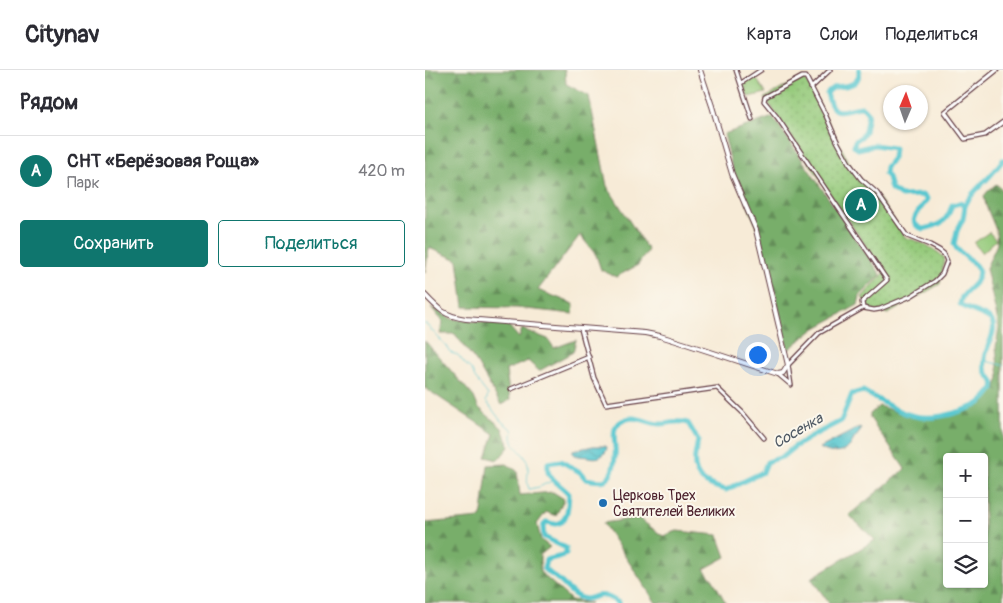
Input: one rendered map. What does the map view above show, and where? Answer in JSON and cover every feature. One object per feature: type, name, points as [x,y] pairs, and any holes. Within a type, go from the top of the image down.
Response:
[{"type":"street","points":[[425,295],[437,308],[452,317],[645,333],[660,336],[778,374],[791,385],[756,230],[732,174],[700,70]]},
{"type":"street","points":[[736,70],[752,119]]},
{"type":"street","points":[[741,83],[761,70]]},
{"type":"street","points":[[811,88],[831,70]]},
{"type":"street","points":[[997,70],[945,112],[965,139],[985,134],[1003,122]]},
{"type":"street","points":[[778,374],[783,373],[787,365],[819,333],[863,308],[880,309],[911,296],[935,281],[942,274],[947,261],[945,254],[939,250],[907,236],[877,193],[861,179],[849,164],[806,77],[802,77],[765,97],[764,101],[777,117],[887,280],[862,302],[863,308]]},
{"type":"street","points":[[581,328],[594,378],[606,404],[717,388],[764,438]]},
{"type":"street","points":[[511,389],[589,357]]},
{"type":"green space","points":[[425,70],[565,70],[566,84],[589,96],[607,186],[648,250],[638,265],[616,277],[601,270],[596,255],[580,235],[538,290],[574,304],[573,314],[517,308],[464,307],[458,260],[429,248],[425,273]]},
{"type":"green space","points":[[755,77],[766,93],[748,97],[743,84]]},
{"type":"green space","points":[[805,78],[854,172],[876,194],[906,238],[927,245],[945,258],[940,284],[888,314],[870,309],[862,297],[884,273],[765,98]]},
{"type":"green space","points":[[773,117],[881,275],[860,296],[858,305],[814,329],[788,350],[758,229],[733,172],[724,134]]},
{"type":"green space","points":[[996,184],[1003,190],[1003,603],[829,603],[811,578],[875,540],[849,515],[905,469],[870,418],[870,414],[879,406],[911,417],[938,419],[979,406],[995,389],[999,378],[996,347],[999,327],[986,268],[997,244],[996,230],[984,196]]},
{"type":"green space","points":[[989,232],[996,240],[982,253],[974,243]]},
{"type":"green space","points":[[431,307],[452,319],[508,325],[519,338],[522,329],[548,339],[554,348],[576,340],[573,352],[539,371],[528,361],[506,370],[510,400],[501,405],[477,363],[455,334],[440,334],[443,322]]},
{"type":"green space","points":[[425,341],[474,397],[478,407],[502,428],[509,447],[498,460],[486,457],[494,434],[425,388]]},
{"type":"green space","points":[[507,464],[517,471],[520,495],[553,492],[564,499],[556,516],[546,512],[537,524],[541,540],[550,547],[540,555],[540,572],[571,600],[591,603],[425,603],[425,523],[480,518],[488,465]]},
{"type":"green space","points":[[638,518],[663,536],[677,531],[718,535],[726,557],[704,569],[713,580],[726,603],[656,603],[603,523]]},
{"type":"water","points":[[860,427],[860,431],[847,449],[831,452],[820,448]]},
{"type":"water","points":[[593,446],[607,447],[605,453],[598,457],[592,458],[573,454],[575,450]]},
{"type":"waterway","name":"Сосенка","points":[[619,603],[603,596],[586,599],[578,597],[544,569],[546,560],[566,554],[566,548],[544,537],[543,527],[546,522],[555,524],[563,520],[568,508],[569,494],[554,481],[548,472],[548,463],[561,461],[580,472],[586,479],[605,480],[611,474],[614,465],[614,434],[616,427],[622,421],[631,418],[657,424],[684,422],[688,423],[698,440],[695,456],[698,476],[707,483],[726,490],[763,472],[767,462],[782,457],[812,436],[841,421],[852,394],[863,391],[887,405],[908,414],[930,417],[943,416],[974,406],[982,402],[993,389],[992,380],[985,368],[986,353],[993,332],[993,323],[988,318],[960,304],[962,297],[975,283],[979,271],[954,244],[957,231],[963,219],[965,206],[960,203],[952,205],[948,215],[939,224],[923,229],[917,226],[914,220],[927,199],[922,195],[901,196],[891,189],[888,177],[885,174],[886,167],[893,158],[894,148],[875,145],[858,149],[854,146],[855,141],[865,131],[868,114],[862,107],[836,110],[829,102],[827,93],[833,88],[846,86],[856,81],[859,70]]},
{"type":"waterway","points":[[965,206],[971,196],[1003,160]]},
{"type":"waterway","points":[[425,323],[451,353],[458,355],[471,369],[475,378],[488,395],[486,401],[501,421],[513,430],[514,444],[527,461],[529,489],[539,487],[554,480]]},
{"type":"waterway","points":[[985,361],[1003,365]]},
{"type":"place","name":"СНТ «Берёзовая Роща»","points":[[861,205]]},
{"type":"place","name":"Церковь Трех Святителей Великих","points":[[603,503]]}]
